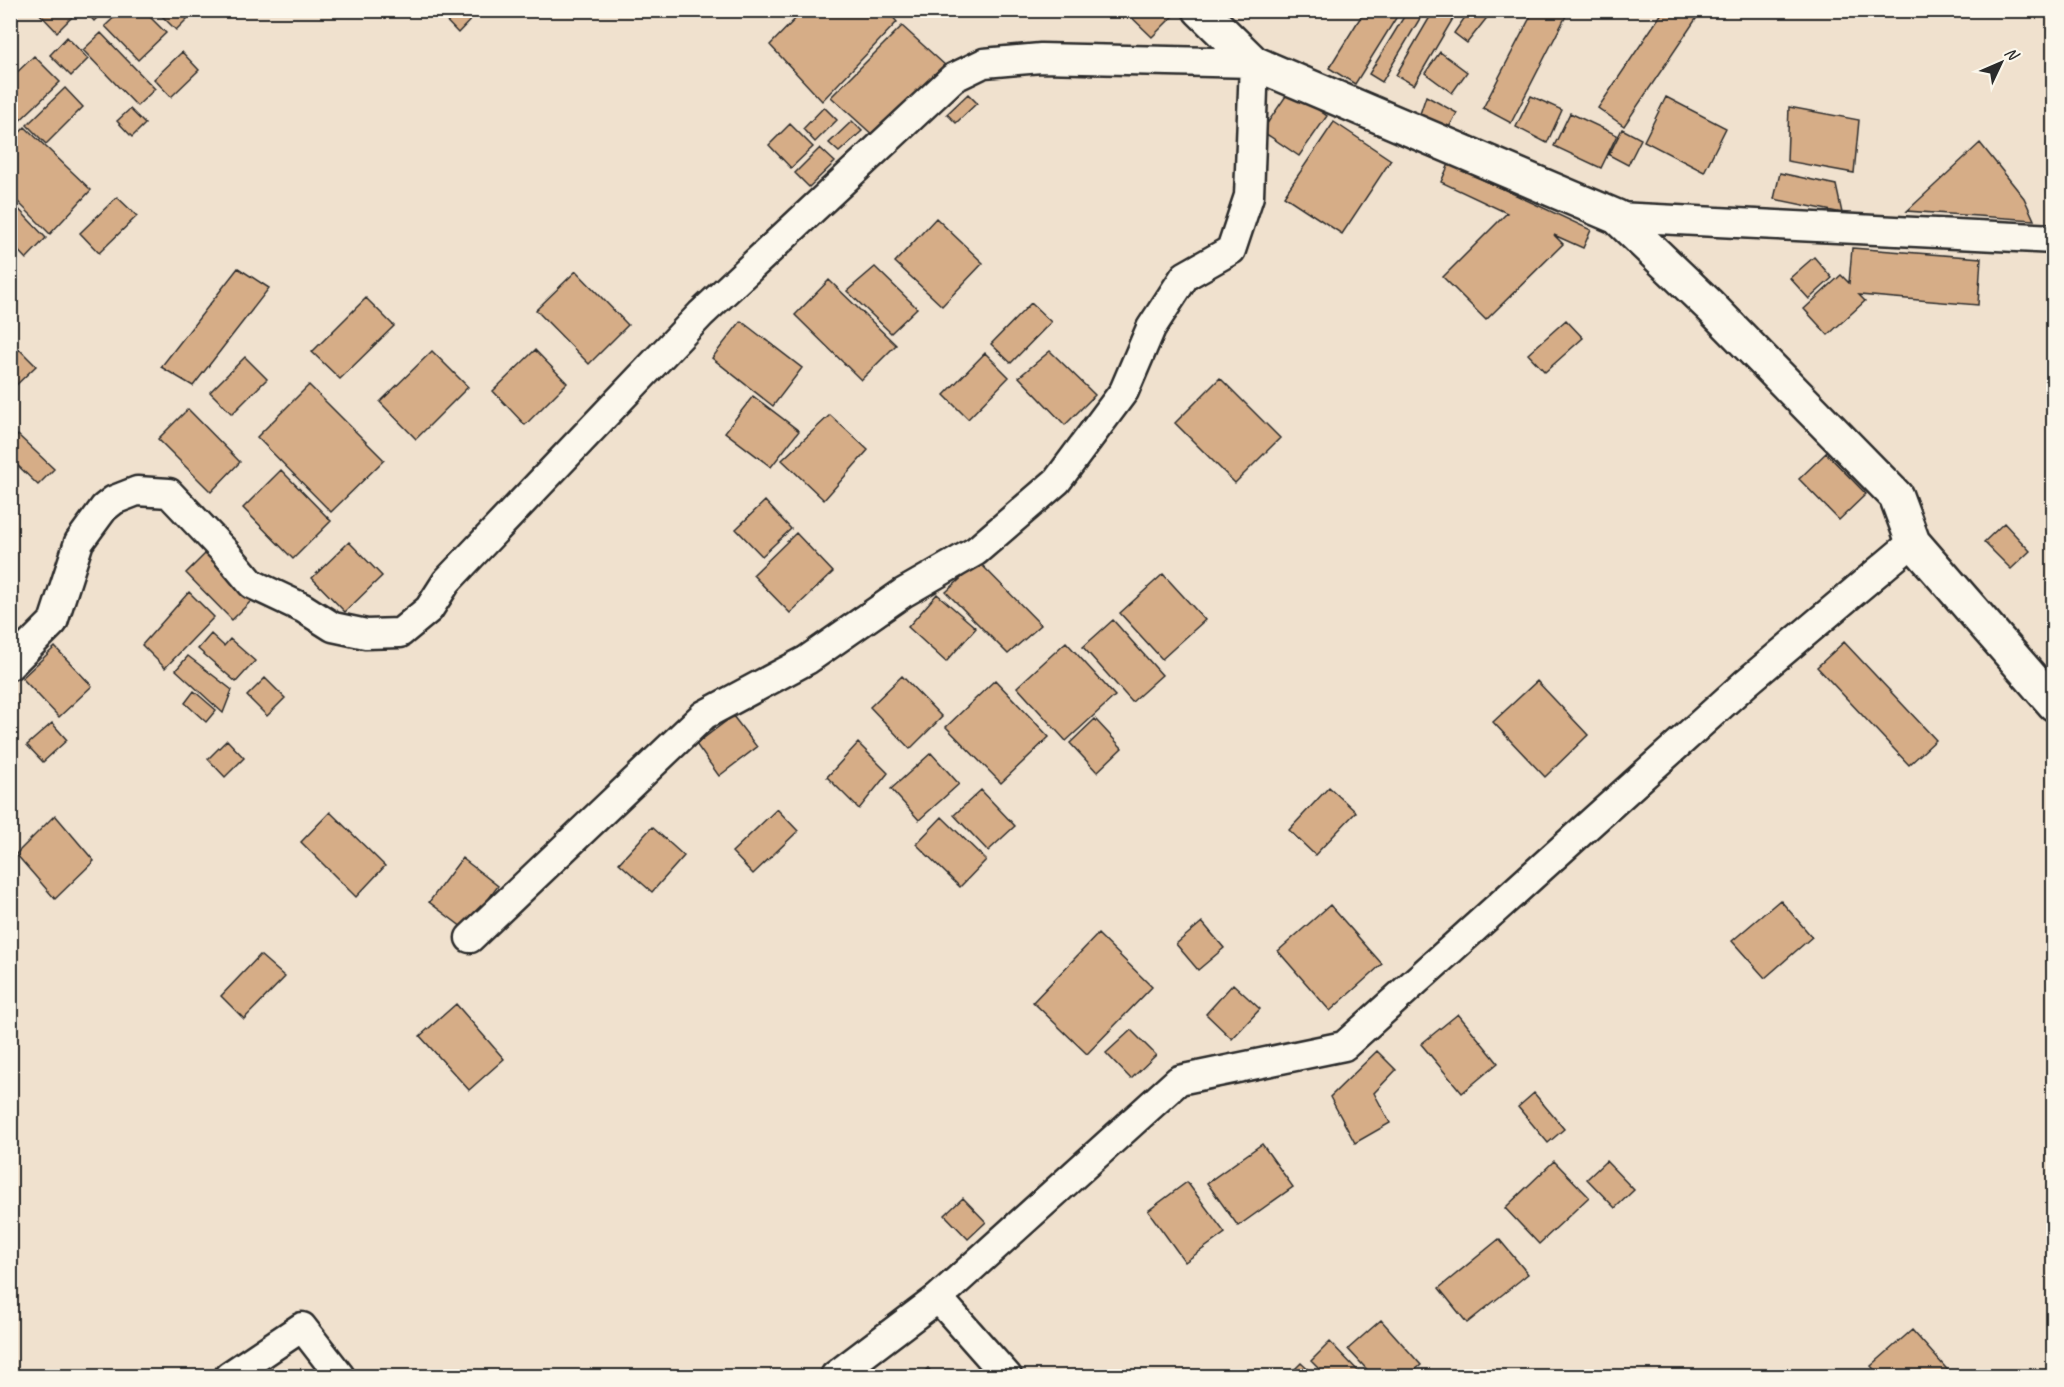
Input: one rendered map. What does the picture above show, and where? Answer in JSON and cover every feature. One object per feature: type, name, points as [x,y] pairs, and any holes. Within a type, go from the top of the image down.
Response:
[{"type":"street","points":[[1200,10],[1254,63],[1617,217],[2054,239]]},
{"type":"street","points":[[10,665],[53,622],[80,542],[104,508],[114,500],[136,491],[170,493],[252,584],[260,589],[303,609],[333,627],[366,634],[400,633],[429,609],[447,580],[701,314],[953,78],[984,63],[1041,58],[1254,63]]},
{"type":"street","points":[[470,938],[704,715],[807,660],[903,593],[976,551],[1057,481],[1124,391],[1151,328],[1185,276],[1232,250],[1249,196],[1254,63]]},
{"type":"street","points":[[1617,217],[1709,305],[1896,496],[1913,542],[2054,704]]},
{"type":"street","points":[[835,1377],[938,1298],[1179,1080],[1344,1046],[1747,682],[1913,542]]},
{"type":"street","points":[[938,1298],[1007,1377]]},
{"type":"street","points":[[229,1377],[302,1328],[340,1377]]},
{"type":"building","points":[[36,10],[65,10],[72,17],[57,32]]},
{"type":"building","points":[[84,10],[105,10],[94,21]]},
{"type":"building","points":[[122,10],[143,10],[166,33],[138,60],[105,26]]},
{"type":"building","points":[[156,10],[195,10],[195,11],[176,30]]},
{"type":"building","points":[[436,10],[480,10],[458,33]]},
{"type":"building","points":[[804,10],[887,10],[897,22],[822,101],[770,45]]},
{"type":"building","points":[[1124,10],[1167,10],[1173,16],[1152,37]]},
{"type":"building","points":[[1365,10],[1401,10],[1355,84],[1329,68]]},
{"type":"building","points":[[1408,10],[1425,10],[1382,82],[1369,74]]},
{"type":"building","points":[[1434,10],[1458,10],[1414,85],[1396,75]]},
{"type":"building","points":[[1470,10],[1493,10],[1467,43],[1454,33]]},
{"type":"building","points":[[1534,10],[1569,10],[1511,123],[1483,108]]},
{"type":"building","points":[[1664,10],[1702,10],[1624,126],[1598,108]]},
{"type":"building","points":[[902,26],[946,66],[875,137],[831,97]]},
{"type":"building","points":[[101,33],[155,89],[137,106],[83,50]]},
{"type":"building","points":[[67,37],[88,59],[71,76],[50,55]]},
{"type":"building","points":[[182,52],[199,70],[171,97],[154,79]]},
{"type":"building","points":[[1440,52],[1467,72],[1452,93],[1425,73]]},
{"type":"building","points":[[34,56],[60,82],[10,130],[10,79]]},
{"type":"building","points":[[65,88],[83,107],[46,144],[27,125]]},
{"type":"building","points":[[1290,90],[1327,116],[1299,156],[1262,131]]},
{"type":"building","points":[[968,94],[977,103],[956,123],[947,114]]},
{"type":"building","points":[[1426,96],[1457,113],[1448,129],[1420,114]]},
{"type":"building","points":[[1531,96],[1562,110],[1547,143],[1516,127]]},
{"type":"building","points":[[1666,97],[1726,128],[1704,172],[1644,141]]},
{"type":"building","points":[[824,107],[837,120],[815,142],[803,129]]},
{"type":"building","points":[[1789,107],[1859,120],[1854,173],[1787,161]]},
{"type":"building","points":[[130,109],[145,124],[132,137],[117,121]]},
{"type":"building","points":[[1570,113],[1617,135],[1601,168],[1554,146]]},
{"type":"building","points":[[852,121],[862,131],[839,152],[829,143]]},
{"type":"building","points":[[1334,122],[1391,160],[1342,234],[1284,196]]},
{"type":"building","points":[[790,124],[813,147],[791,168],[769,145]]},
{"type":"building","points":[[25,127],[91,190],[50,234],[10,194],[10,143]]},
{"type":"building","points":[[1622,129],[1641,139],[1628,165],[1609,155]]},
{"type":"building","points":[[1980,143],[2024,198],[2034,220],[1907,211]]},
{"type":"building","points":[[820,148],[835,162],[809,187],[795,173]]},
{"type":"building","points":[[1449,164],[1591,230],[1583,248],[1554,235],[1563,244],[1486,320],[1443,277],[1507,213],[1441,182]]},
{"type":"building","points":[[1780,173],[1836,185],[1842,213],[1774,199]]},
{"type":"building","points":[[117,197],[137,216],[99,253],[80,233]]},
{"type":"building","points":[[10,200],[46,238],[26,259],[10,242]]},
{"type":"building","points":[[936,218],[983,263],[942,306],[895,262]]},
{"type":"building","points":[[1852,248],[1981,258],[1978,305],[1859,295],[1865,301],[1828,335],[1804,309],[1841,275],[1849,283]]},
{"type":"building","points":[[1814,257],[1832,278],[1809,299],[1790,278]]},
{"type":"building","points":[[875,267],[917,308],[891,333],[847,291]]},
{"type":"building","points":[[238,268],[269,288],[193,386],[161,367]]},
{"type":"building","points":[[576,271],[628,325],[589,364],[536,310]]},
{"type":"building","points":[[829,280],[896,345],[861,380],[795,315]]},
{"type":"building","points":[[366,298],[394,326],[340,379],[312,352]]},
{"type":"building","points":[[1031,303],[1051,322],[1011,363],[991,344]]},
{"type":"building","points":[[1566,320],[1583,338],[1545,372],[1528,354]]},
{"type":"building","points":[[741,321],[802,368],[773,406],[712,358]]},
{"type":"building","points":[[19,349],[36,366],[10,391],[10,358]]},
{"type":"building","points":[[535,350],[567,383],[525,425],[493,391]]},
{"type":"building","points":[[432,351],[468,387],[416,439],[380,402]]},
{"type":"building","points":[[1050,351],[1095,395],[1065,425],[1019,377]]},
{"type":"building","points":[[985,353],[1009,377],[968,419],[944,395]]},
{"type":"building","points":[[245,357],[267,379],[232,414],[210,392]]},
{"type":"building","points":[[1220,378],[1280,438],[1235,483],[1175,423]]},
{"type":"building","points":[[309,385],[384,460],[331,512],[257,437]]},
{"type":"building","points":[[753,396],[799,431],[771,467],[725,432]]},
{"type":"building","points":[[188,409],[240,462],[211,492],[158,439]]},
{"type":"building","points":[[830,415],[868,450],[824,500],[782,460]]},
{"type":"building","points":[[18,435],[54,469],[38,485],[10,458],[10,443]]},
{"type":"building","points":[[1826,453],[1866,494],[1839,520],[1799,479]]},
{"type":"building","points":[[281,470],[331,521],[293,559],[243,508]]},
{"type":"building","points":[[765,501],[791,529],[762,556],[736,529]]},
{"type":"building","points":[[2004,523],[2030,551],[2011,569],[1984,542]]},
{"type":"building","points":[[796,533],[833,572],[790,613],[753,575]]},
{"type":"building","points":[[349,542],[382,576],[345,612],[312,578]]},
{"type":"building","points":[[209,550],[255,597],[232,620],[186,573]]},
{"type":"building","points":[[979,562],[1041,625],[1008,654],[946,592]]},
{"type":"building","points":[[1163,574],[1205,620],[1162,659],[1120,613]]},
{"type":"building","points":[[189,592],[214,617],[165,668],[142,645]]},
{"type":"building","points":[[937,594],[976,628],[946,662],[908,627]]},
{"type":"building","points":[[1113,620],[1162,675],[1132,702],[1083,647]]},
{"type":"building","points":[[211,634],[224,646],[230,639],[255,661],[236,682],[198,649]]},
{"type":"building","points":[[1066,642],[1115,696],[1066,741],[1017,687]]},
{"type":"building","points":[[1844,642],[1936,740],[1909,765],[1817,667]]},
{"type":"building","points":[[55,647],[92,686],[59,717],[22,678]]},
{"type":"building","points":[[188,656],[232,690],[223,713],[176,670]]},
{"type":"building","points":[[902,676],[942,717],[910,749],[870,707]]},
{"type":"building","points":[[265,678],[285,698],[267,716],[247,696]]},
{"type":"building","points":[[995,680],[1049,737],[1001,783],[946,727]]},
{"type":"building","points":[[1537,681],[1588,735],[1545,777],[1493,722]]},
{"type":"building","points":[[194,691],[216,710],[206,722],[185,703]]},
{"type":"building","points":[[733,716],[757,747],[719,776],[696,744]]},
{"type":"building","points":[[1095,719],[1122,748],[1097,772],[1070,743]]},
{"type":"building","points":[[52,723],[67,740],[43,762],[27,745]]},
{"type":"building","points":[[227,740],[244,758],[225,777],[208,759]]},
{"type":"building","points":[[858,743],[888,773],[859,809],[827,777]]},
{"type":"building","points":[[931,753],[959,784],[919,820],[891,789]]},
{"type":"building","points":[[1329,787],[1356,812],[1315,855],[1289,830]]},
{"type":"building","points":[[981,790],[1015,826],[988,851],[954,815]]},
{"type":"building","points":[[10,800],[18,809],[10,817]]},
{"type":"building","points":[[777,809],[798,831],[753,874],[732,852]]},
{"type":"building","points":[[330,812],[385,866],[356,897],[301,842]]},
{"type":"building","points":[[55,815],[94,861],[55,899],[16,854]]},
{"type":"building","points":[[942,817],[986,860],[960,887],[916,844]]},
{"type":"building","points":[[652,827],[684,856],[652,892],[619,863]]},
{"type":"building","points":[[462,858],[498,886],[466,930],[429,902]]},
{"type":"building","points":[[1780,900],[1812,937],[1765,978],[1732,941]]},
{"type":"building","points":[[1330,905],[1382,964],[1330,1011],[1278,951]]},
{"type":"building","points":[[1202,922],[1224,948],[1198,970],[1176,944]]},
{"type":"building","points":[[1098,934],[1152,987],[1087,1054],[1033,1002]]},
{"type":"building","points":[[260,955],[285,977],[244,1019],[221,996]]},
{"type":"building","points":[[1233,984],[1260,1009],[1232,1039],[1206,1014]]},
{"type":"building","points":[[456,1004],[504,1059],[469,1090],[420,1036]]},
{"type":"building","points":[[1458,1014],[1498,1063],[1462,1093],[1421,1044]]},
{"type":"building","points":[[1131,1030],[1156,1055],[1131,1079],[1106,1053]]},
{"type":"building","points":[[1377,1051],[1396,1070],[1374,1093],[1390,1123],[1355,1143],[1330,1097]]},
{"type":"building","points":[[1534,1093],[1564,1129],[1548,1143],[1518,1107]]},
{"type":"building","points":[[1262,1144],[1293,1187],[1238,1226],[1207,1183]]},
{"type":"building","points":[[1554,1161],[1589,1197],[1539,1244],[1505,1208]]},
{"type":"building","points":[[1606,1161],[1634,1190],[1615,1208],[1587,1179]]},
{"type":"building","points":[[1187,1182],[1225,1233],[1185,1262],[1148,1211]]},
{"type":"building","points":[[963,1198],[986,1222],[968,1239],[945,1215]]},
{"type":"building","points":[[1499,1239],[1528,1274],[1467,1323],[1439,1288]]},
{"type":"building","points":[[1381,1320],[1421,1365],[1408,1376],[1373,1376],[1348,1349]]},
{"type":"building","points":[[1912,1330],[1953,1376],[1880,1376],[1871,1366]]},
{"type":"building","points":[[1330,1342],[1363,1376],[1326,1376],[1311,1361]]},
{"type":"building","points":[[1301,1363],[1315,1376],[1288,1376]]},
{"type":"building","points":[[928,1368],[935,1376],[919,1376]]}]
